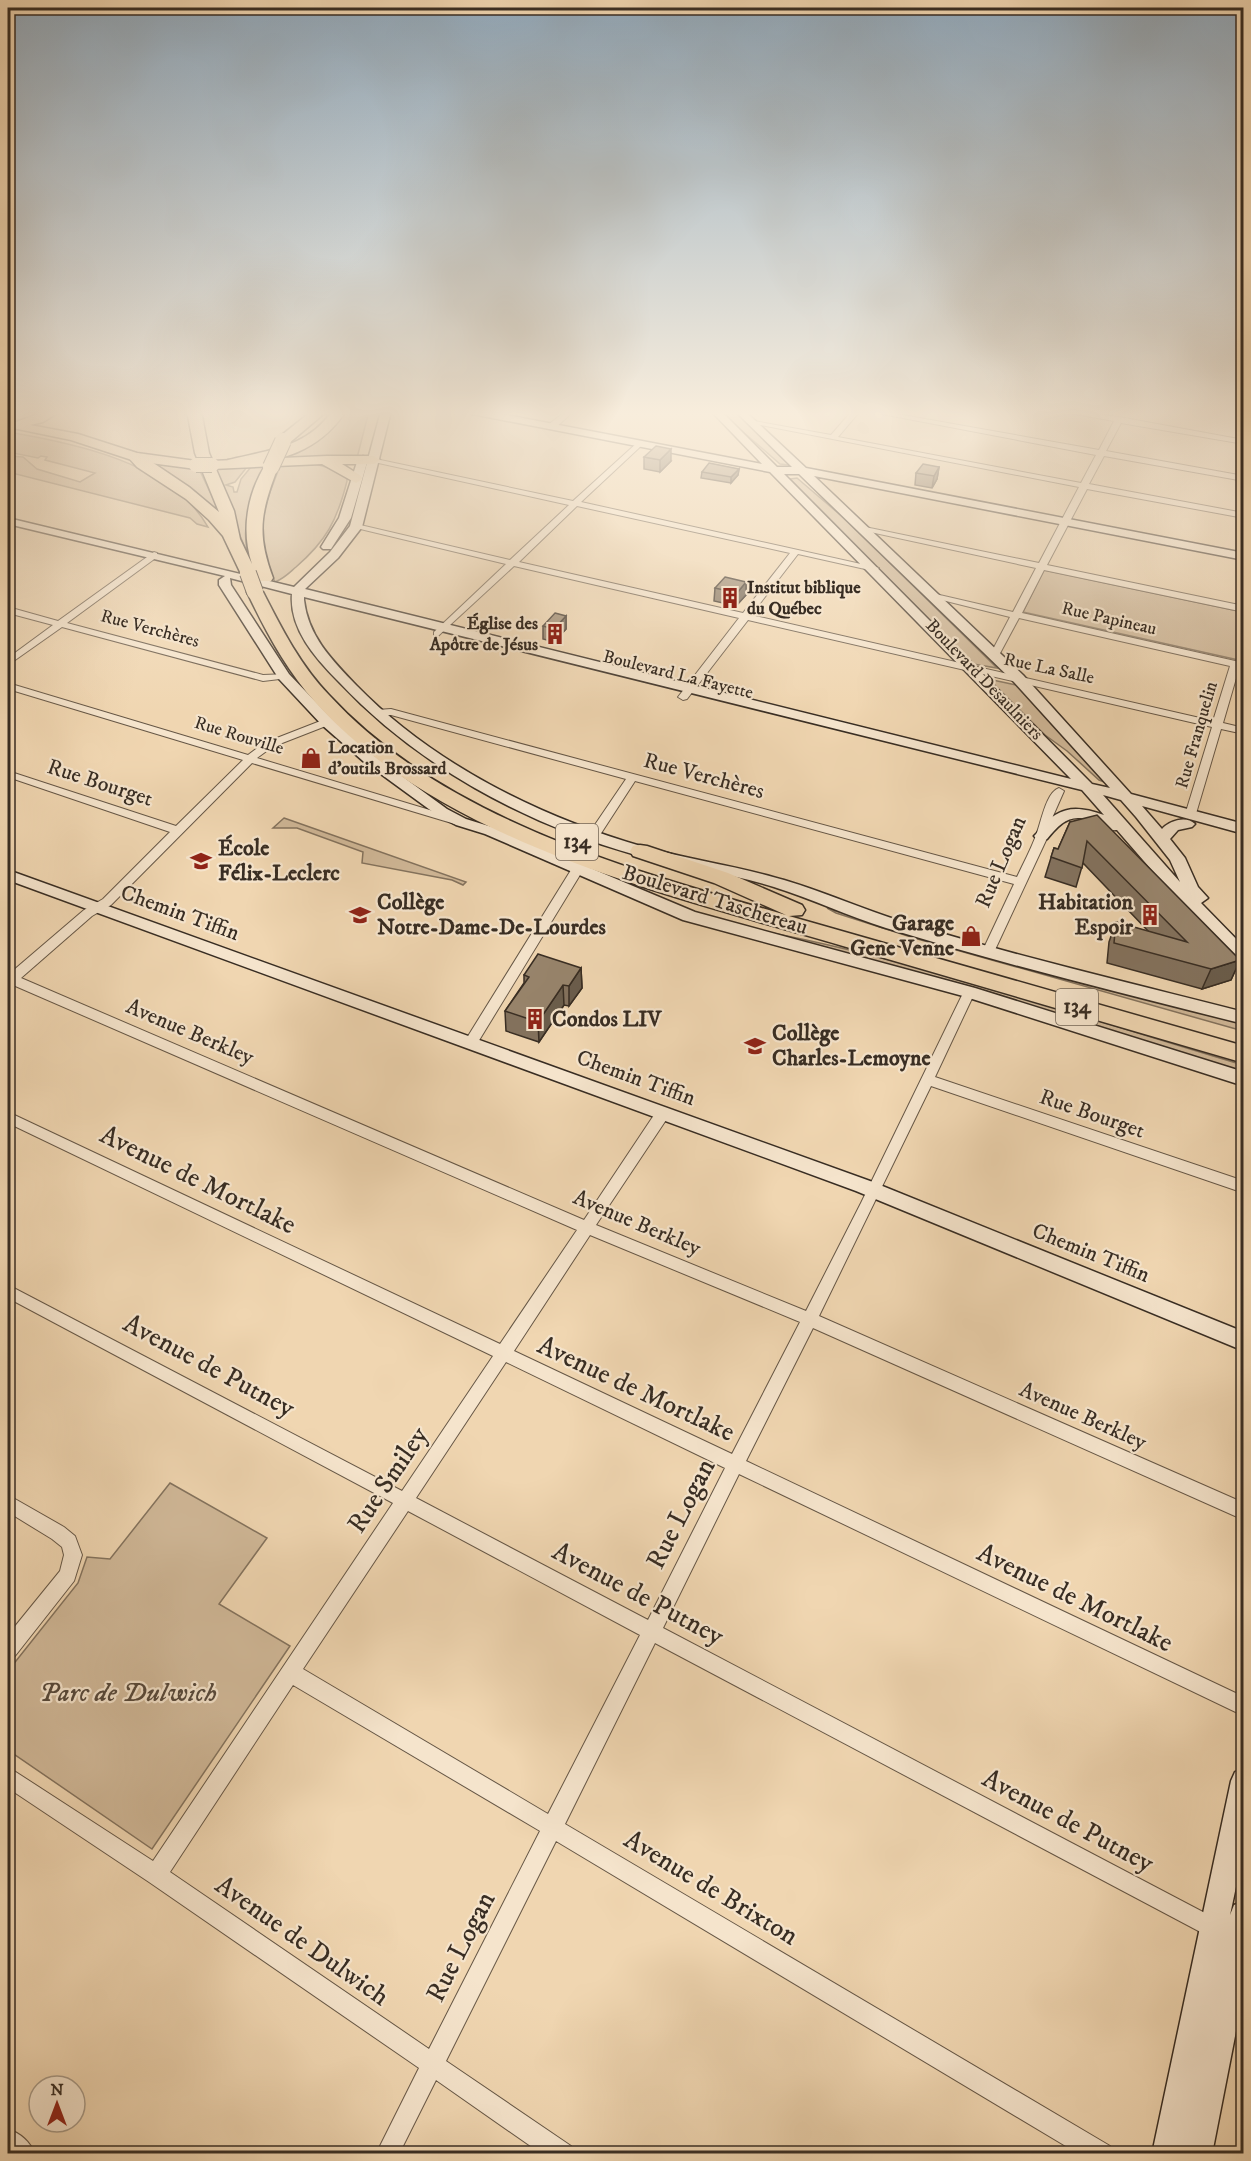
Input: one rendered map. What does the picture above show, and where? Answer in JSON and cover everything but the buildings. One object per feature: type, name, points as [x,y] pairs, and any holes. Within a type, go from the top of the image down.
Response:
[{"type":"highway","points":[[209,512],[232,539]]},
{"type":"highway","name":"Boulevard Taschereau","points":[[226,512],[232,539],[248,573],[260,585],[279,593],[299,647],[336,692],[378,731],[444,776],[511,813],[587,846],[787,915],[1244,1055]]},
{"type":"highway","name":"Boulevard Taschereau","points":[[255,512],[252,529],[260,585],[281,646],[319,695],[382,751],[439,790],[502,824],[581,858],[658,885],[787,915],[1244,1040]]},
{"type":"highway","points":[[439,790],[455,811],[490,831]]},
{"type":"highway","points":[[640,851],[721,878],[787,915]]},
{"type":"highway","points":[[646,896],[701,910],[787,915]]},
{"type":"street","points":[[279,593],[311,564],[336,535],[346,512]]},
{"type":"street","points":[[298,595],[300,585],[338,550],[356,527],[359,512]]},
{"type":"street","points":[[440,631],[565,512]]},
{"type":"street","points":[[611,512],[874,568]]},
{"type":"street","name":"Boulevard Desaulniers","points":[[818,512],[1088,787],[1137,844],[1244,957]]},
{"type":"street","name":"Boulevard Desaulniers","points":[[846,512],[1018,678],[1128,798],[1177,858],[1191,889],[1244,942]]},
{"type":"street","points":[[1017,512],[1244,557]]},
{"type":"street","points":[[995,655],[1070,512]]},
{"type":"street","points":[[1222,512],[1244,516]]},
{"type":"street","name":"Boulevard La Fayette","points":[[8,521],[228,577],[279,593],[298,595],[686,693],[1141,814],[1189,819],[1244,829]]},
{"type":"street","name":"Rue La Salle","points":[[356,527],[1244,731]]},
{"type":"street","points":[[865,530],[1244,609]]},
{"type":"street","points":[[686,693],[796,551]]},
{"type":"street","points":[[8,662],[150,557]]},
{"type":"street","name":"Boulevard Taschereau","points":[[228,577],[225,585],[284,676],[327,722],[391,775],[460,822],[490,831],[577,870],[646,896],[683,914],[969,992],[1244,1080]]},
{"type":"street","name":"Boulevard La Fayette","points":[[298,595],[330,606],[440,631]]},
{"type":"street","name":"Boulevard Taschereau","points":[[298,595],[299,618],[311,640],[351,689],[377,713],[428,752],[481,784],[555,820],[640,851],[719,867],[772,882],[880,920],[988,952],[1244,1018]]},
{"type":"street","name":"Rue Papineau","points":[[931,596],[1239,665]]},
{"type":"street","name":"Rue Papineau","points":[[947,610],[955,604],[967,604]]},
{"type":"street","points":[[299,618],[330,606]]},
{"type":"street","name":"Rue Verchères","points":[[8,610],[259,677],[284,676]]},
{"type":"street","name":"Rue Franquelin","points":[[1189,819],[1239,665]]},
{"type":"street","name":"Rue Rouville","points":[[8,686],[460,822]]},
{"type":"street","name":"Boulevard La Fayette","points":[[686,693],[1088,787],[1128,798],[1244,839]]},
{"type":"street","name":"Rue Verchères","points":[[377,713],[391,712],[1020,882]]},
{"type":"street","points":[[9,980],[107,902],[250,758],[267,745],[327,722]]},
{"type":"street","points":[[1048,778],[1064,773],[1066,765]]},
{"type":"street","name":"Rue Bourget","points":[[8,774],[179,831]]},
{"type":"street","points":[[594,836],[633,777]]},
{"type":"street","name":"Rue Logan","points":[[988,952],[1042,836],[1047,816],[1059,791]]},
{"type":"street","points":[[1042,836],[1054,820],[1062,816],[1088,815],[1105,821],[1137,844]]},
{"type":"street","points":[[1161,839],[1173,826],[1189,819]]},
{"type":"street","points":[[470,1044],[577,870]]},
{"type":"street","name":"Chemin Tiffin","points":[[8,875],[874,1191],[1244,1342]]},
{"type":"street","name":"Avenue Berkley","points":[[9,980],[588,1228],[809,1319],[1244,1512]]},
{"type":"street","name":"Rue Logan","points":[[387,2154],[874,1191],[969,992]]},
{"type":"street","name":"Rue Bourget","points":[[927,1079],[1244,1187]]},
{"type":"street","name":"Rue Smiley","points":[[156,1875],[663,1113]]},
{"type":"street","name":"Avenue de Mortlake","points":[[8,1117],[1244,1707]]},
{"type":"street","name":"Avenue de Putney","points":[[8,1291],[651,1632],[1235,1932]]},
{"type":"street","points":[[8,1503],[58,1533],[69,1542],[73,1555],[68,1575],[8,1649]]},
{"type":"street","name":"Avenue de Brixton","points":[[291,1672],[1102,2154]]},
{"type":"street","name":"Avenue de Dulwich","points":[[8,1777],[156,1875],[563,2154]]},
{"type":"street","points":[[1197,2154],[1235,1932],[1244,1781]]},
{"type":"street","points":[[1167,2154],[1235,1932]]},
{"type":"street","points":[[8,2140],[24,2154]]},
{"type":"green space","points":[[166,512],[197,512],[208,527],[197,524],[190,518]]},
{"type":"green space","points":[[230,512],[248,512],[245,532],[248,555]]},
{"type":"green space","points":[[265,512],[337,512],[323,539],[285,577],[275,582],[264,549]]},
{"type":"green space","points":[[822,512],[837,512],[845,519],[997,668],[973,664]]},
{"type":"green space","points":[[1044,570],[1243,612],[1243,661],[1023,612]]},
{"type":"green space","points":[[988,679],[1016,685],[1110,784],[1099,780],[1045,735]]},
{"type":"green space","points":[[284,818],[466,882],[463,885],[452,880],[362,863],[363,852],[297,828],[273,828]]},
{"type":"green space","points":[[827,908],[889,928],[1243,1023],[1243,1031],[914,938]]},
{"type":"green space","points":[[762,931],[884,958],[1004,992],[1243,1065],[1243,1074],[1072,1018],[937,978]]},
{"type":"green space","name":"Parc de Dulwich","points":[[170,1483],[267,1538],[219,1604],[290,1646],[152,1849],[8,1750],[8,1671],[78,1583],[87,1557],[110,1559]]},
{"type":"place","name":"Institut biblique du Québec","points":[[730,598]]},
{"type":"place","name":"Église des Apôtre de Jésus","points":[[555,634]]},
{"type":"place","name":"Location d'outils Brossard","points":[[311,758]]},
{"type":"place","name":"École Félix-Leclerc","points":[[201,861]]},
{"type":"place","name":"Collège Notre-Dame-De-Lourdes","points":[[360,915]]},
{"type":"place","name":"Habitation Espoir","points":[[1150,915]]},
{"type":"place","name":"Garage Gene Venne","points":[[971,936]]},
{"type":"place","name":"Condos LIV","points":[[535,1019]]},
{"type":"place","name":"Collège Charles-Lemoyne","points":[[755,1046]]}]
